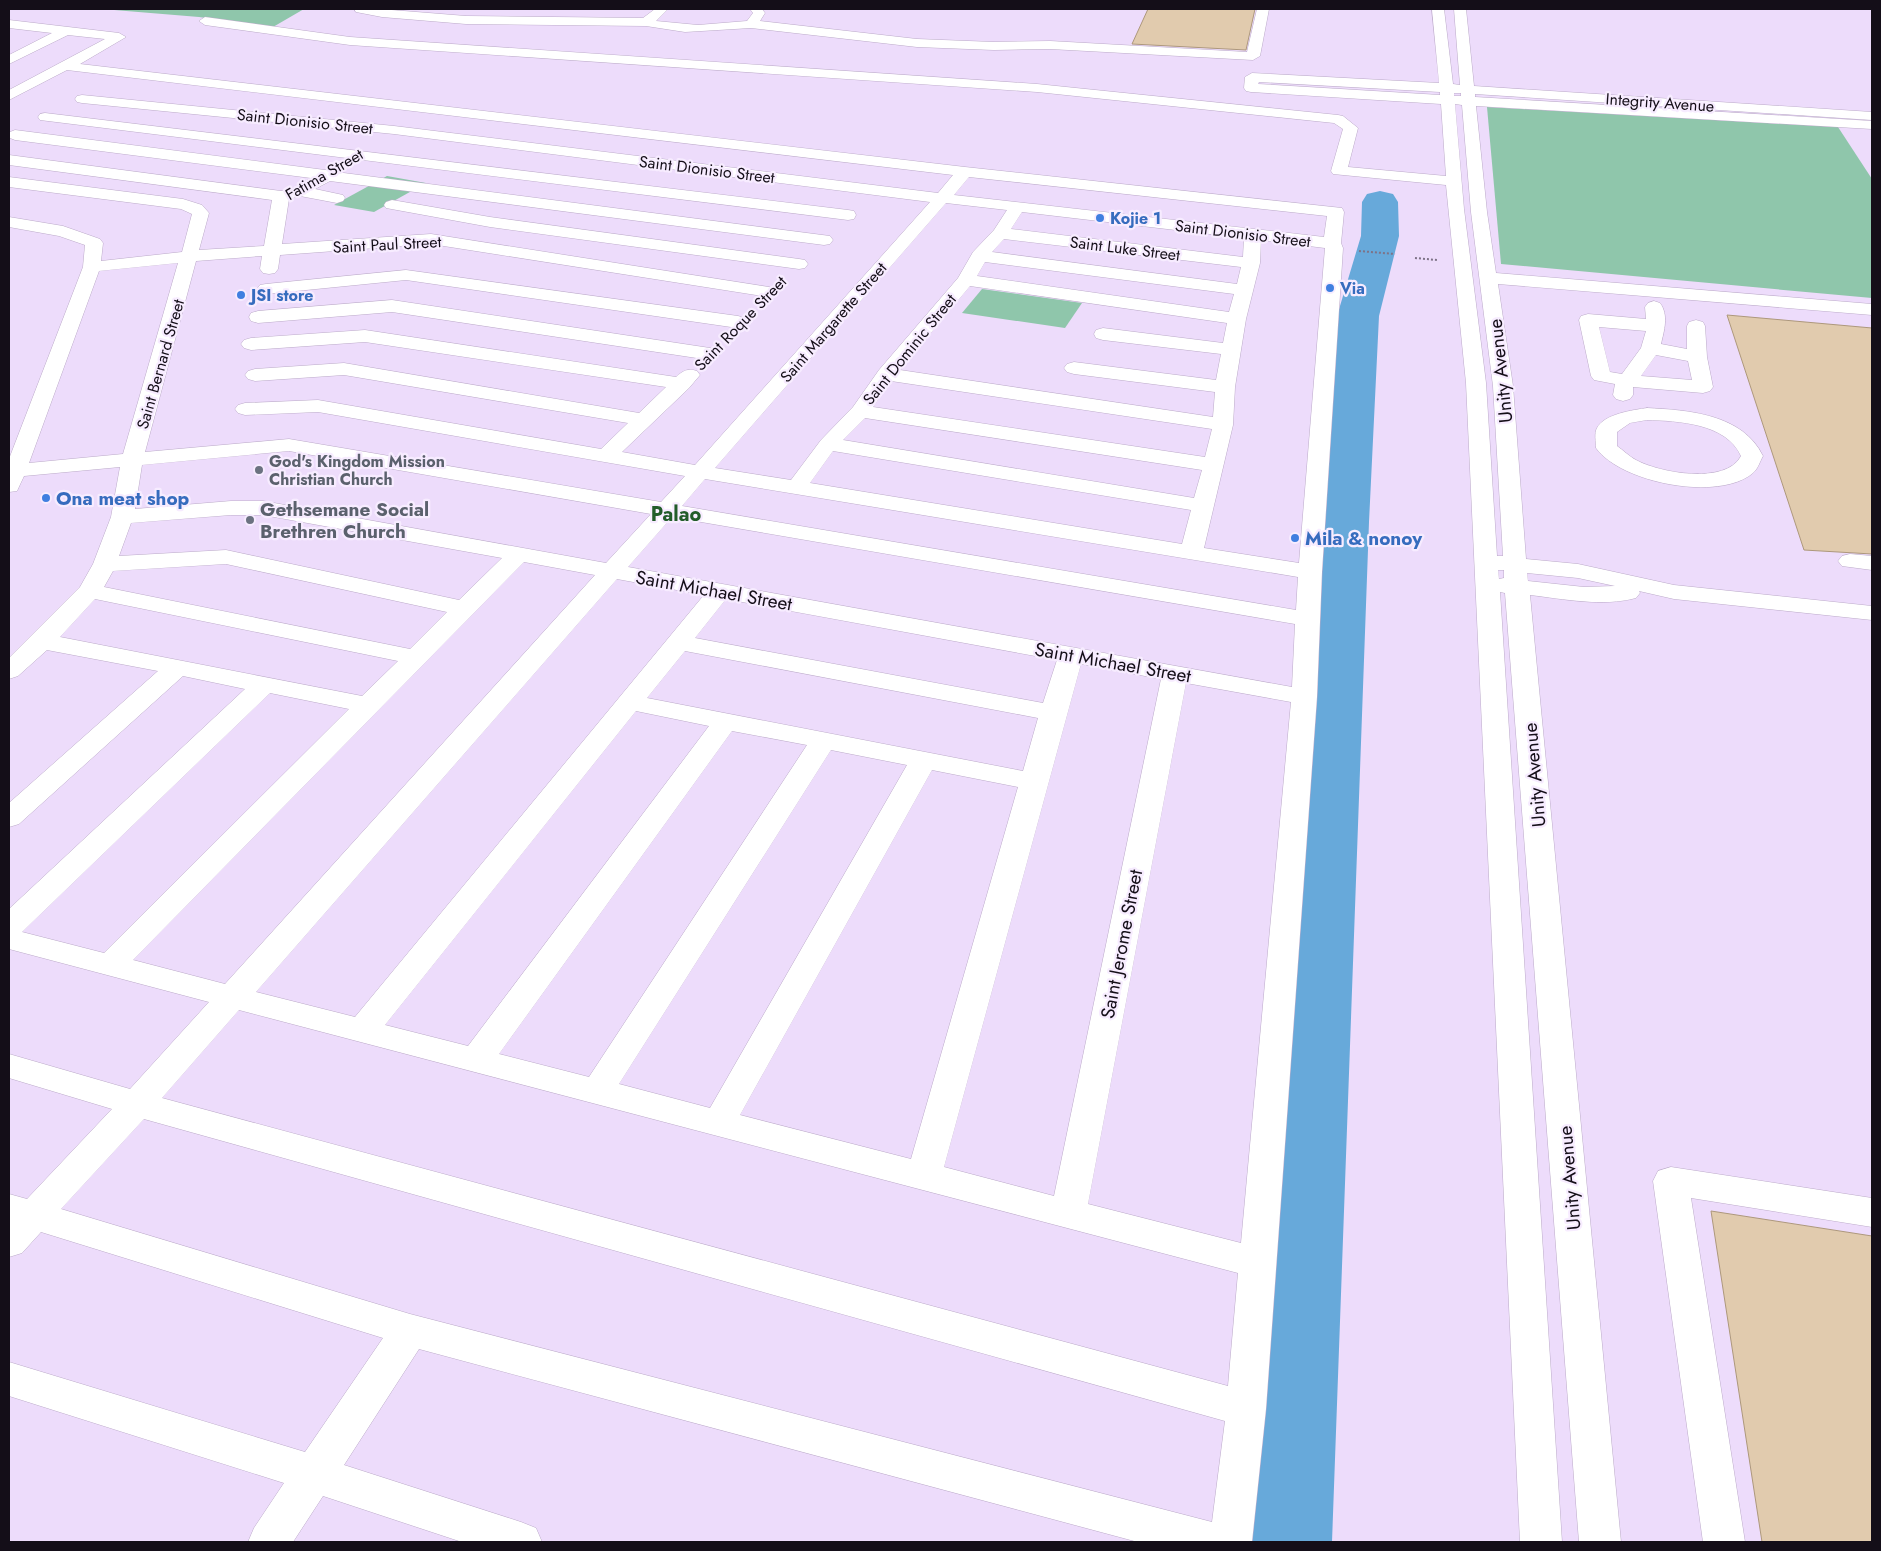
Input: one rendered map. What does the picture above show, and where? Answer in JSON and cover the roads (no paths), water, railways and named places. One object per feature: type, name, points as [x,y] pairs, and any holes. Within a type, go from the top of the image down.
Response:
[{"type":"street","points":[[360,9],[382,13],[466,20],[646,22],[660,27],[678,28],[751,24],[917,43],[994,46],[1050,45],[1253,56],[1263,9]]},
{"type":"street","points":[[646,22],[663,9]]},
{"type":"street","points":[[751,24],[759,13],[756,9]]},
{"type":"street","name":"Unity Avenue","points":[[1438,9],[1458,95],[1479,212],[1490,278],[1503,386],[1517,576],[1600,1542]]},
{"type":"street","name":"Unity Avenue","points":[[1460,9],[1454,181],[1476,383],[1485,572],[1541,1542]]},
{"type":"street","points":[[205,21],[350,41],[1037,88],[1338,119],[1351,128],[1339,171],[1454,181]]},
{"type":"street","points":[[9,96],[119,37],[10,25]]},
{"type":"street","points":[[9,60],[66,31]]},
{"type":"street","points":[[66,66],[965,172],[1336,212],[1332,243],[1334,248],[1310,572],[1304,697],[1246,1409],[1231,1542]]},
{"type":"street","points":[[12,136],[82,99],[124,73]]},
{"type":"street","points":[[1252,77],[1458,95],[1251,88],[1252,77]]},
{"type":"street","name":"Integrity Avenue","points":[[1458,95],[1872,116]]},
{"type":"street","name":"Integrity Avenue","points":[[1458,95],[1872,126]]},
{"type":"street","name":"Saint Dionisio Street","points":[[82,99],[394,130],[872,190],[1332,243]]},
{"type":"street","name":"Fatima Street","points":[[249,448],[245,409],[255,375],[251,344],[266,289],[281,196],[300,191],[326,176],[428,109]]},
{"type":"street","points":[[45,117],[848,216]]},
{"type":"street","points":[[1847,124],[1858,139],[1872,140]]},
{"type":"street","points":[[12,136],[824,240]]},
{"type":"street","points":[[9,160],[281,196]]},
{"type":"street","name":"Saint Margarette Street","points":[[17,1222],[137,1104],[612,572],[965,172]]},
{"type":"street","name":"Saint Bernard Street","points":[[9,182],[183,204],[196,208],[201,213],[132,460],[122,517],[105,564],[90,591],[42,641],[9,671]]},
{"type":"street","name":"Saint Roque Street","points":[[607,455],[682,384],[769,292],[824,240],[872,190]]},
{"type":"street","points":[[300,191],[337,198]]},
{"type":"street","points":[[392,204],[490,222],[799,264]]},
{"type":"street","name":"Saint Dominic Street","points":[[796,488],[828,444],[860,411],[886,374],[966,280],[980,256],[1017,207]]},
{"type":"street","points":[[1445,260],[1444,221],[1457,217]]},
{"type":"street","points":[[9,222],[56,230],[79,236],[94,243],[92,267],[11,476],[132,460],[289,445],[1307,619]]},
{"type":"street","name":"Saint Luke Street","points":[[1000,232],[1251,263]]},
{"type":"street","points":[[1191,552],[1223,425],[1225,387],[1236,319],[1251,263],[1253,234]]},
{"type":"street","name":"Saint Paul Street","points":[[92,267],[190,256],[431,239],[461,242],[769,292]]},
{"type":"street","points":[[980,256],[1244,290]]},
{"type":"street","points":[[266,289],[406,275],[724,338]]},
{"type":"street","points":[[1490,278],[1872,309]]},
{"type":"street","points":[[966,280],[1236,319]]},
{"type":"street","points":[[1624,418],[1623,387],[1651,348],[1656,326],[1654,291]]},
{"type":"street","points":[[258,317],[392,306],[724,338]]},
{"type":"street","points":[[1656,326],[1588,320],[1601,376],[1628,381],[1703,387],[1697,357],[1696,326]]},
{"type":"street","points":[[1103,334],[1232,350]]},
{"type":"street","points":[[251,344],[366,336],[682,384]]},
{"type":"street","points":[[1651,348],[1697,357]]},
{"type":"street","points":[[1074,368],[1225,387]]},
{"type":"street","points":[[255,375],[344,369],[645,420]]},
{"type":"street","points":[[886,374],[1223,425]]},
{"type":"street","points":[[245,409],[318,406],[700,472],[1310,572]]},
{"type":"street","points":[[860,411],[1214,465]]},
{"type":"street","points":[[1647,414],[1703,421],[1728,430],[1745,443],[1752,456],[1746,468],[1730,477],[1704,481],[1674,479],[1629,465],[1607,448],[1606,430],[1624,418],[1647,414]]},
{"type":"street","points":[[828,444],[1204,506]]},
{"type":"street","name":"Saint Michael Street","points":[[122,517],[231,508],[263,508],[1304,697]]},
{"type":"street","points":[[110,965],[463,608],[518,555]]},
{"type":"street","points":[[105,564],[226,557],[463,608]]},
{"type":"street","points":[[1485,572],[1517,576],[1584,594],[1674,592],[1872,613]]},
{"type":"street","points":[[90,591],[415,657]]},
{"type":"street","points":[[362,1031],[720,591]]},
{"type":"street","points":[[42,641],[368,705]]},
{"type":"street","points":[[677,642],[1053,713]]},
{"type":"street","points":[[924,1177],[1053,713],[1071,655]]},
{"type":"street","points":[[9,818],[177,668]]},
{"type":"street","name":"Saint Jerome Street","points":[[1068,1214],[1174,674]]},
{"type":"street","points":[[9,926],[264,685]]},
{"type":"street","points":[[628,702],[1034,782]]},
{"type":"street","points":[[476,1060],[726,721]]},
{"type":"street","points":[[597,1092],[823,741]]},
{"type":"street","points":[[719,1123],[924,760]]},
{"type":"street","points":[[9,939],[1258,1263]]},
{"type":"street","points":[[9,1066],[137,1104],[1246,1409]]},
{"type":"street","points":[[1724,1542],[1671,1181],[1872,1212]]},
{"type":"street","points":[[17,1222],[410,1330],[1212,1542]]},
{"type":"street","points":[[269,1542],[410,1330]]},
{"type":"street","points":[[9,1379],[314,1474],[497,1539]]},
{"type":"waterway","points":[[1285,1542],[1344,522],[1358,316],[1380,236],[1380,202]]},
{"type":"place","name":"Kojie 1","points":[[1100,218]]},
{"type":"place","name":"Via","points":[[1330,288]]},
{"type":"place","name":"JSI store","points":[[241,295]]},
{"type":"place","name":"God's Kingdom Mission Christian Church","points":[[259,470]]},
{"type":"place","name":"Ona meat shop","points":[[46,498]]},
{"type":"place","name":"Gethsemane Social Brethren Church","points":[[250,520]]},
{"type":"place","name":"Mila & nonoy","points":[[1295,538]]},
{"type":"district","name":"Palao","points":[[676,514]]}]
